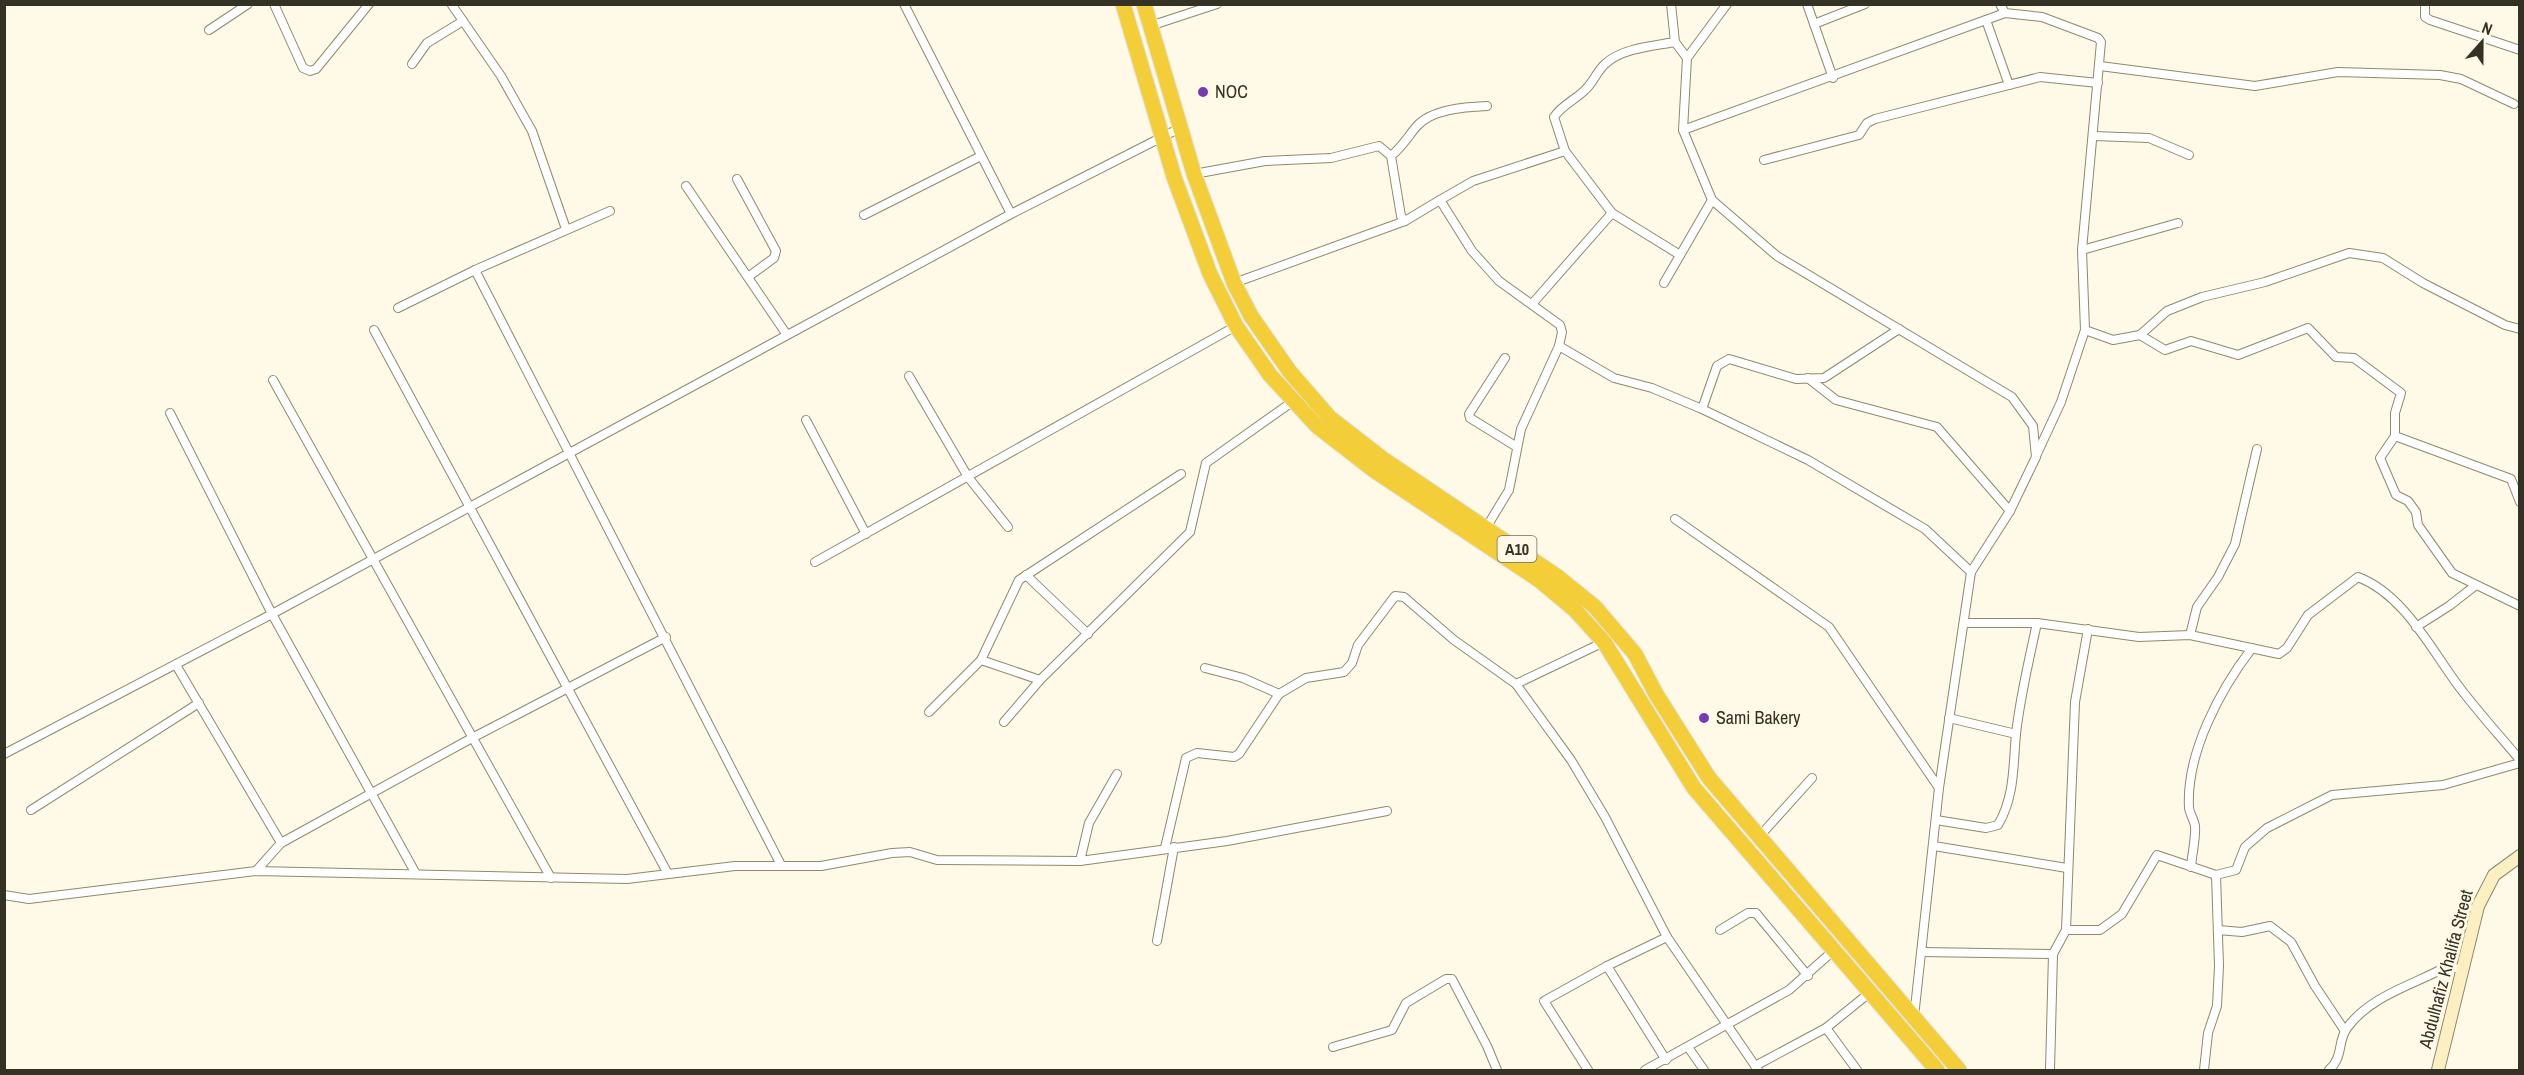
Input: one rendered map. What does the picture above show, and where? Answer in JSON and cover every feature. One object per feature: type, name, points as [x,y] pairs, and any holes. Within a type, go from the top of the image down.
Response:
[{"type":"highway","name":"A10","points":[[1123,4],[1193,230],[1210,274],[1236,326],[1292,402],[1317,426],[1485,528],[1558,577],[1595,607],[1635,654],[1656,694],[1709,778],[1959,1071]]},
{"type":"highway","name":"A10","points":[[1144,4],[1182,126],[1194,174],[1234,283],[1270,346],[1310,397],[1379,465],[1539,580],[1575,610],[1604,642],[1694,788],[1937,1071]]},
{"type":"main road","name":"Abdulhafiz Khalifa Street","points":[[2438,1071],[2461,969],[2486,886],[2500,869],[2520,856]]},
{"type":"street","points":[[209,30],[248,4]]},
{"type":"street","points":[[274,4],[303,68],[310,72],[316,69],[369,4]]},
{"type":"street","points":[[904,4],[1011,214]]},
{"type":"street","points":[[1150,26],[1217,4]]},
{"type":"street","points":[[1671,4],[1675,42],[1688,58]]},
{"type":"street","points":[[1727,4],[1688,58],[1683,130],[1712,200],[1777,256],[2013,397],[2033,426],[2036,457]]},
{"type":"street","points":[[1807,4],[1833,78]]},
{"type":"street","points":[[1814,24],[1865,4]]},
{"type":"street","points":[[2000,4],[2005,13]]},
{"type":"street","points":[[2425,4],[2425,17],[2430,20],[2520,50]]},
{"type":"street","points":[[452,5],[501,76],[532,131],[566,229]]},
{"type":"street","points":[[1683,130],[1833,78],[2005,13],[2042,17],[2101,42],[2082,250],[2085,330],[2061,402],[2036,457],[2010,511],[1971,572],[1939,788],[1914,1017]]},
{"type":"street","points":[[1986,20],[2009,85]]},
{"type":"street","points":[[412,64],[427,43],[462,21]]},
{"type":"street","points":[[1675,42],[1638,49],[1612,58],[1603,65],[1586,90],[1559,109],[1554,117],[1565,151],[1612,213],[1680,255]]},
{"type":"street","points":[[2100,66],[2255,86],[2338,72],[2440,75],[2461,79],[2514,104]]},
{"type":"street","points":[[1764,160],[1859,135],[1867,123],[1875,119],[2040,77],[2098,83]]},
{"type":"street","points":[[1391,156],[1406,144],[1417,126],[1434,116],[1460,108],[1487,106]]},
{"type":"street","points":[[4,754],[272,614],[1011,214],[1182,126]]},
{"type":"street","points":[[2094,136],[2149,138],[2189,155]]},
{"type":"street","points":[[1194,174],[1265,161],[1331,158],[1379,146],[1391,156],[1401,216],[1405,221]]},
{"type":"street","points":[[1234,283],[1405,221],[1473,181],[1565,151]]},
{"type":"street","points":[[864,215],[981,156]]},
{"type":"street","points":[[737,179],[776,251],[774,258],[748,277]]},
{"type":"street","points":[[686,186],[787,335]]},
{"type":"street","points":[[1440,200],[1472,251],[1499,281],[1560,324],[1562,332],[1559,346],[1528,410],[1517,447],[1509,490],[1485,528]]},
{"type":"street","points":[[1664,283],[1712,200]]},
{"type":"street","points":[[398,308],[475,270],[610,210]]},
{"type":"street","points":[[1532,304],[1612,213]]},
{"type":"street","points":[[2082,250],[2178,223]]},
{"type":"street","points":[[2085,330],[2112,340],[2139,335],[2167,311],[2176,307],[2202,297],[2265,282],[2349,253],[2383,258],[2423,283],[2505,325],[2520,329]]},
{"type":"street","points":[[475,270],[666,637],[781,865]]},
{"type":"street","points":[[815,562],[1236,326]]},
{"type":"street","points":[[2139,335],[2165,350],[2191,341],[2238,355],[2308,328],[2336,357],[2354,358],[2401,393],[2395,413],[2395,436],[2380,458],[2396,495],[2408,501],[2416,512],[2418,525],[2452,573],[2520,606]]},
{"type":"street","points":[[1702,409],[1717,366],[1729,359],[1796,379],[1824,378],[1899,329]]},
{"type":"street","points":[[374,330],[667,872]]},
{"type":"street","points":[[1559,346],[1614,378],[1652,388],[1702,409],[1808,460],[1925,529],[1971,572]]},
{"type":"street","points":[[1505,358],[1468,414],[1470,418],[1517,447]]},
{"type":"street","points":[[909,376],[968,477],[1008,527]]},
{"type":"street","points":[[1808,378],[1836,400],[1938,427],[2010,511]]},
{"type":"street","points":[[273,380],[371,560],[551,878]]},
{"type":"street","points":[[1004,722],[1040,680],[1190,531],[1206,463],[1292,402]]},
{"type":"street","points":[[170,413],[272,614],[416,874]]},
{"type":"street","points":[[806,420],[866,534]]},
{"type":"street","points":[[2395,436],[2515,479],[2520,502]]},
{"type":"street","points":[[2190,635],[2197,606],[2218,577],[2235,544],[2257,449]]},
{"type":"street","points":[[929,712],[981,660],[1015,586],[1026,574],[1181,474]]},
{"type":"street","points":[[1675,519],[1829,627],[1939,788]]},
{"type":"street","points":[[1026,574],[1088,634]]},
{"type":"street","points":[[1965,623],[2037,623],[2139,637],[2190,635],[2279,654],[2287,648],[2308,615],[2358,578],[2377,585],[2416,627],[2460,688],[2520,761],[2443,785],[2332,795],[2267,828],[2245,847],[2236,870],[2216,875],[2157,855],[2122,914],[2100,930],[2066,930]]},
{"type":"street","points":[[2416,627],[2476,585]]},
{"type":"street","points":[[1157,941],[1186,758],[1197,753],[1234,757],[1239,754],[1279,694],[1306,678],[1344,672],[1352,663],[1358,645],[1395,596],[1404,597],[1454,640],[1516,684],[1571,760],[1605,817],[1667,937],[1757,1068],[1826,1028],[1883,982]]},
{"type":"street","points":[[1936,820],[1986,828],[1998,825],[2006,811],[2014,774],[2016,734],[2037,623]]},
{"type":"street","points":[[2050,1071],[2053,954],[2066,930],[2075,702],[2088,629]]},
{"type":"street","points":[[256,871],[281,843],[472,738],[666,637]]},
{"type":"street","points":[[1516,684],[1604,642]]},
{"type":"street","points":[[2192,867],[2195,826],[2189,808],[2194,765],[2213,708],[2229,679],[2253,648]]},
{"type":"street","points":[[981,660],[1040,680]]},
{"type":"street","points":[[176,664],[281,843]]},
{"type":"street","points":[[1205,668],[1243,678],[1279,694]]},
{"type":"street","points":[[31,810],[199,703]]},
{"type":"street","points":[[1949,718],[2016,734]]},
{"type":"street","points":[[1080,861],[1089,823],[1117,774]]},
{"type":"street","points":[[1758,838],[1812,778]]},
{"type":"street","points":[[4,895],[29,899],[256,871],[527,875],[551,878],[627,879],[667,872],[781,865],[821,866],[892,853],[910,852],[937,860],[1080,861],[1227,841],[1387,811]]},
{"type":"street","points":[[1934,846],[2067,868]]},
{"type":"street","points":[[2204,1071],[2208,1033],[2217,1006],[2216,875]]},
{"type":"street","points":[[1720,930],[1748,913],[1756,913],[1808,976]]},
{"type":"street","points":[[2218,930],[2242,932],[2270,926],[2291,942],[2315,986],[2345,1031]]},
{"type":"street","points":[[1588,1071],[1544,1001],[1607,966],[1667,937]]},
{"type":"street","points":[[1647,1070],[1789,990],[1808,976],[1833,951]]},
{"type":"street","points":[[1922,952],[2053,954]]},
{"type":"street","points":[[1607,966],[1666,1060]]},
{"type":"street","points":[[2329,1071],[2338,1062],[2345,1031],[2363,1008],[2446,967],[2461,969]]},
{"type":"street","points":[[1332,1047],[1392,1030],[1406,1003],[1446,979],[1452,980],[1487,1046],[1497,1071]]},
{"type":"street","points":[[1826,1028],[1857,1071]]},
{"type":"street","points":[[1688,1047],[1704,1071]]},
{"type":"place","name":"NOC","points":[[1203,92]]},
{"type":"place","name":"Sami Bakery","points":[[1704,718]]}]
